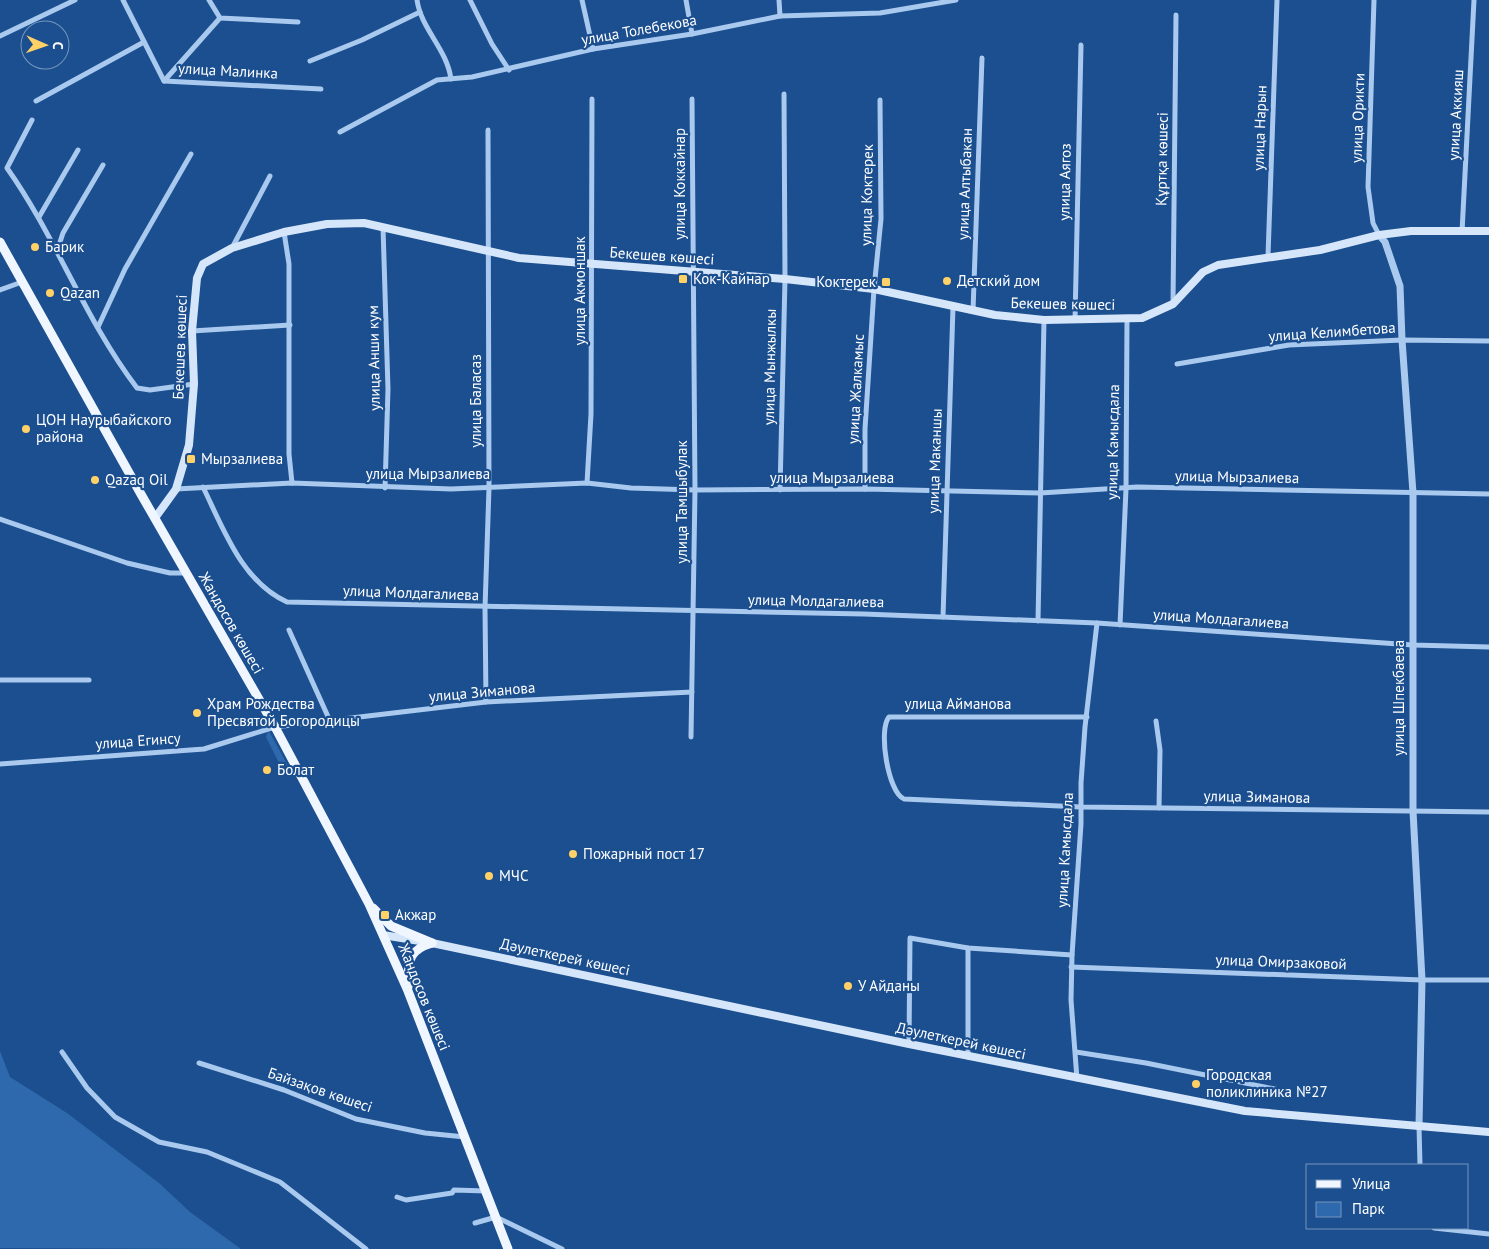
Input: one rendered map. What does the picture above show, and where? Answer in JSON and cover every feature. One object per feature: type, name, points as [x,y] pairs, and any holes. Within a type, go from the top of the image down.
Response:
[{"type":"main road","name":"Бекешев көшесі","points":[[155,518],[176,489],[189,445],[194,384],[192,331],[197,278],[203,264],[232,248],[284,232],[327,224],[364,223],[519,258],[592,266],[693,270],[785,279],[874,289],[973,311],[1044,320],[1075,320],[1142,318],[1173,304],[1203,272],[1218,265],[1268,256],[1320,250],[1379,235],[1411,232],[1489,231]]},
{"type":"main road","name":"Жандосов көшесі","points":[[0,242],[186,574],[275,727],[369,904],[408,991],[508,1249]]},
{"type":"main road","points":[[369,904],[392,926],[432,943]]},
{"type":"main road","name":"Дәулеткерей көшесі","points":[[383,935],[432,943],[968,1057],[1244,1111],[1489,1132]]},
{"type":"main road","points":[[408,991],[409,960],[419,947],[432,943]]},
{"type":"street","points":[[0,36],[75,0]]},
{"type":"street","name":"улица Малинка","points":[[123,0],[164,81],[321,89]]},
{"type":"street","points":[[208,0],[220,18]]},
{"type":"street","points":[[417,0],[420,12],[445,55],[451,79]]},
{"type":"street","points":[[470,0],[492,44],[509,70]]},
{"type":"street","points":[[582,0],[593,49]]},
{"type":"street","points":[[686,0],[692,34]]},
{"type":"street","points":[[779,0],[780,16]]},
{"type":"street","name":"улица Толебекова","points":[[340,132],[437,80],[509,70],[593,49],[692,34],[780,16],[880,13],[956,0]]},
{"type":"street","name":"улица Нарын","points":[[1268,256],[1277,0]]},
{"type":"street","name":"улица Орикти","points":[[1374,0],[1368,187],[1373,223],[1379,235]]},
{"type":"street","name":"улица Аккияш","points":[[1462,232],[1474,0]]},
{"type":"street","points":[[310,61],[362,40],[420,12]]},
{"type":"street","name":"Құртқа көшесі","points":[[1173,304],[1176,14]]},
{"type":"street","points":[[220,18],[298,22]]},
{"type":"street","points":[[164,81],[220,18]]},
{"type":"street","points":[[36,101],[144,42]]},
{"type":"street","name":"улица Аягоз","points":[[1075,320],[1081,45]]},
{"type":"street","name":"улица Алтыбакан","points":[[973,311],[982,58]]},
{"type":"street","name":"улица Мынжылкы","points":[[780,490],[785,279],[784,94]]},
{"type":"street","name":"улица Акмоншак","points":[[586,483],[591,414],[592,99]]},
{"type":"street","name":"улица Коккайнар","points":[[692,99],[693,270]]},
{"type":"street","name":"улица Коктерек","points":[[874,289],[881,220],[880,100]]},
{"type":"street","points":[[32,120],[7,168],[39,217],[98,327],[137,388],[150,390],[194,384]]},
{"type":"street","name":"улица Баласаз","points":[[486,702],[485,608],[489,488],[488,130]]},
{"type":"street","points":[[39,217],[78,150]]},
{"type":"street","points":[[98,327],[125,270],[191,154]]},
{"type":"street","points":[[57,251],[63,233],[103,165]]},
{"type":"street","points":[[232,248],[270,176]]},
{"type":"street","name":"улица Анши кум","points":[[383,227],[388,389],[385,488]]},
{"type":"street","points":[[284,232],[289,264],[288,445],[292,483]]},
{"type":"street","name":"улица Шпекбаева","points":[[1379,235],[1385,242],[1400,286],[1413,493],[1413,812],[1422,980],[1420,1164]]},
{"type":"street","name":"улица Тамшыбулак","points":[[690,737],[695,490],[693,270]]},
{"type":"street","points":[[0,290],[22,282]]},
{"type":"street","name":"улица Жалкамыс","points":[[865,489],[865,429],[874,289]]},
{"type":"street","name":"улица Маканшы","points":[[943,617],[953,307]]},
{"type":"street","name":"улица Камысдала","points":[[1120,625],[1126,489],[1127,319]]},
{"type":"street","points":[[1038,621],[1044,320]]},
{"type":"street","points":[[192,331],[290,325]]},
{"type":"street","name":"улица Келимбетова","points":[[1177,364],[1289,345],[1402,340],[1489,341]]},
{"type":"street","name":"улица Мырзалиева","points":[[176,489],[292,483],[385,488],[489,488],[586,483],[631,488],[695,490],[865,489],[946,493],[1040,493],[1137,487],[1489,494]]},
{"type":"street","name":"улица Молдагалиева","points":[[203,487],[226,536],[241,561],[260,583],[287,602],[943,617],[1097,623],[1413,645],[1489,647]]},
{"type":"street","points":[[0,519],[127,563],[186,574]]},
{"type":"street","name":"улица Камысдала","points":[[1078,1079],[1071,967],[1086,717],[1097,623]]},
{"type":"street","points":[[289,630],[330,721]]},
{"type":"street","points":[[0,680],[89,680]]},
{"type":"street","name":"улица Зиманова","points":[[275,727],[486,702],[692,692]]},
{"type":"street","name":"улица Айманова","points":[[1024,804],[901,798],[892,784],[887,766],[885,728],[888,718],[1086,717]]},
{"type":"street","points":[[1156,721],[1160,750],[1159,808]]},
{"type":"street","name":"улица Егинсу","points":[[0,764],[204,749],[275,727]]},
{"type":"street","name":"улица Зиманова","points":[[1024,804],[1081,807],[1489,812]]},
{"type":"street","points":[[909,1044],[910,938],[968,948],[1072,955]]},
{"type":"street","points":[[968,948],[968,1057]]},
{"type":"street","name":"улица Омирзаковой","points":[[1071,967],[1422,980],[1489,980]]},
{"type":"street","points":[[62,1052],[87,1088],[115,1117],[159,1142],[207,1152],[280,1182],[357,1246],[366,1249]]},
{"type":"street","points":[[1076,1052],[1146,1063],[1284,1091]]},
{"type":"street","name":"Байзақов көшесі","points":[[199,1063],[284,1090],[356,1119],[426,1134],[465,1138]]},
{"type":"street","points":[[397,1197],[406,1200],[452,1193],[454,1190],[486,1192]]},
{"type":"street","points":[[475,1223],[496,1217],[562,1249]]},
{"type":"street","points":[[1443,1229],[1489,1234]]},
{"type":"green space","points":[[268,732],[293,775],[284,773],[266,737]]},
{"type":"green space","points":[[0,1051],[10,1077],[67,1113],[159,1183],[190,1212],[241,1249],[0,1248]]},
{"type":"place","name":"Барик","points":[[35,247]]},
{"type":"place","name":"Кок-Кайнар","points":[[683,279]]},
{"type":"place","name":"Детский дом","points":[[947,281]]},
{"type":"place","name":"Коктерек","points":[[886,282]]},
{"type":"place","name":"Qazan","points":[[50,293]]},
{"type":"place","name":"ЦОН Наурыбайского района","points":[[26,429]]},
{"type":"place","name":"Мырзалиева","points":[[191,459]]},
{"type":"place","name":"Qazaq Oil","points":[[95,480]]},
{"type":"place","name":"Храм Рождества Пресвятой Богородицы","points":[[197,713]]},
{"type":"place","name":"Болат","points":[[267,770]]},
{"type":"place","name":"Пожарный пост 17","points":[[573,854]]},
{"type":"place","name":"МЧС","points":[[489,876]]},
{"type":"place","name":"Акжар","points":[[385,915]]},
{"type":"place","name":"У Айданы","points":[[848,986]]},
{"type":"place","name":"Городская поликлиника №27","points":[[1196,1084]]}]
